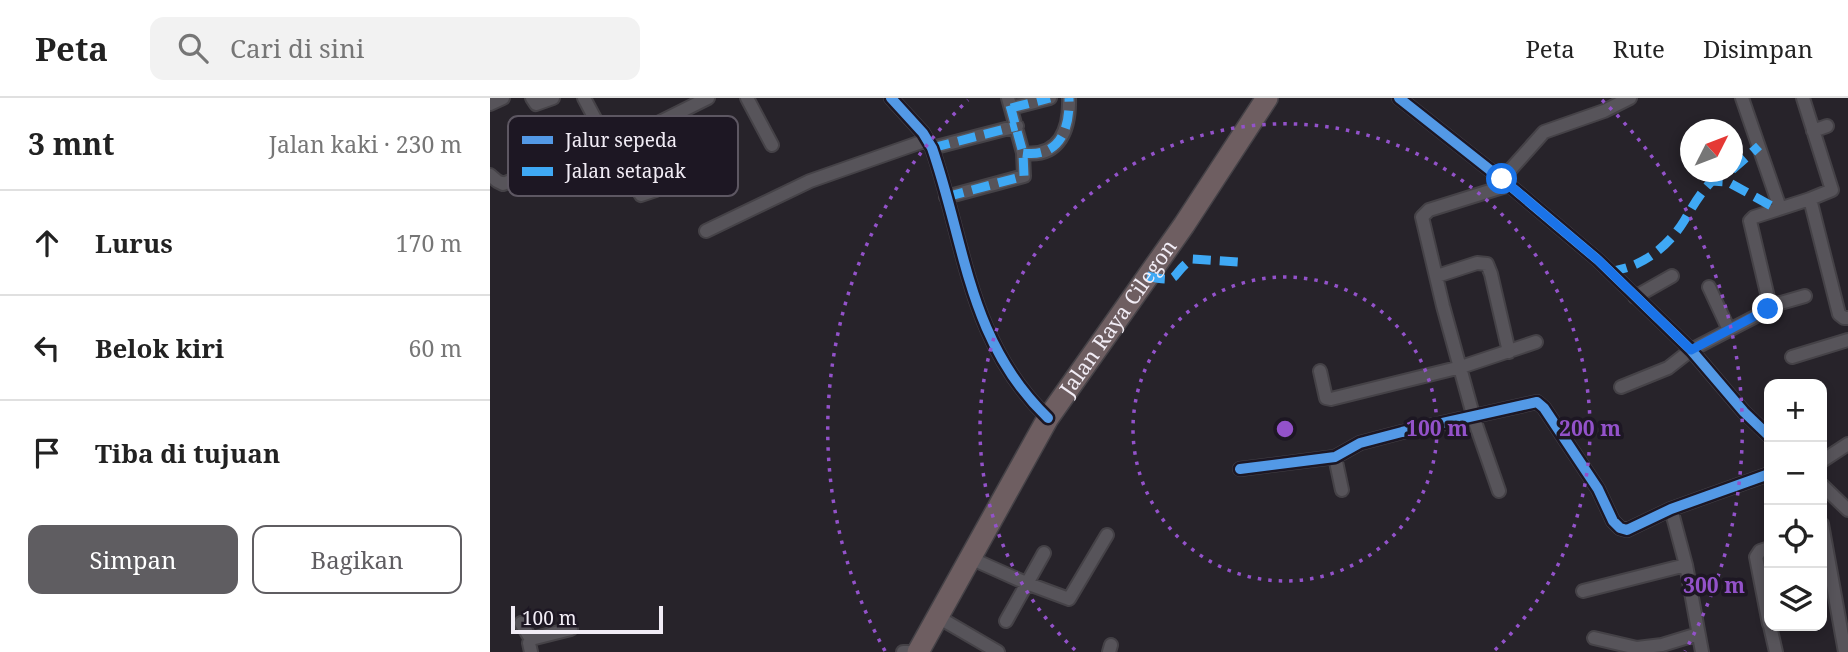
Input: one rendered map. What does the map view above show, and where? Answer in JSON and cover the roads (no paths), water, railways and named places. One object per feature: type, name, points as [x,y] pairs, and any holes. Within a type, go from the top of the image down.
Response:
[{"type":"highway","name":"Jalan Raya Cilegon","points":[[918,652],[1048,418],[1184,225],[1267,98]]},
{"type":"street","points":[[490,104],[503,98]]},
{"type":"street","points":[[532,98],[536,104],[540,104],[553,98]]},
{"type":"street","points":[[584,98],[594,116]]},
{"type":"street","points":[[671,116],[708,98]]},
{"type":"street","points":[[747,98],[772,145]]},
{"type":"street","points":[[891,98],[930,144],[969,282],[993,345],[1018,385],[1048,418]]},
{"type":"street","points":[[946,197],[1022,178],[1025,171],[1023,153],[1009,103],[1050,98]]},
{"type":"street","points":[[1023,153],[1048,149],[1061,137],[1069,119],[1069,98]]},
{"type":"street","points":[[1399,98],[1506,182],[1598,260],[1691,350],[1764,431]]},
{"type":"street","points":[[1499,491],[1443,306],[1422,217],[1425,213],[1506,182],[1544,132],[1604,111],[1630,98]]},
{"type":"street","points":[[1742,98],[1780,208]]},
{"type":"street","points":[[1770,306],[1750,221],[1754,217],[1832,190],[1803,98]]},
{"type":"street","points":[[706,230],[810,181],[930,144],[1017,126]]},
{"type":"street","points":[[1813,131],[1827,126]]},
{"type":"street","points":[[490,175],[503,184],[508,182]]},
{"type":"street","points":[[1810,199],[1839,314],[1848,318]]},
{"type":"street","points":[[1437,276],[1477,263],[1487,264],[1509,352]]},
{"type":"street","points":[[1635,297],[1672,276]]},
{"type":"street","points":[[1709,287],[1728,330]]},
{"type":"street","points":[[1621,387],[1668,368],[1691,350],[1765,312],[1770,306],[1805,296]]},
{"type":"street","points":[[1792,357],[1848,340]]},
{"type":"street","points":[[1320,371],[1324,393],[1326,398],[1331,399],[1461,367],[1536,342]]},
{"type":"street","points":[[1240,469],[1335,457],[1360,443],[1537,402],[1544,408],[1586,470],[1613,521],[1620,528],[1628,530],[1671,509],[1764,476]]},
{"type":"street","points":[[1827,458],[1848,444]]},
{"type":"street","points":[[1335,457],[1342,490]]},
{"type":"street","points":[[1827,490],[1848,510]]},
{"type":"street","points":[[1671,509],[1686,565],[1702,652]]},
{"type":"street","points":[[970,558],[1069,599],[1107,535]]},
{"type":"street","points":[[1764,550],[1756,557],[1764,599]]},
{"type":"street","points":[[1006,621],[1044,553]]},
{"type":"street","points":[[1827,558],[1845,652]]},
{"type":"street","points":[[1583,591],[1686,565]]},
{"type":"street","points":[[938,617],[998,652]]},
{"type":"street","points":[[521,623],[531,646],[571,629]]},
{"type":"street","points":[[961,630],[981,652]]},
{"type":"street","points":[[1771,631],[1776,652]]},
{"type":"street","points":[[1594,638],[1637,648],[1662,645],[1698,634]]},
{"type":"street","points":[[903,652],[918,652]]}]
